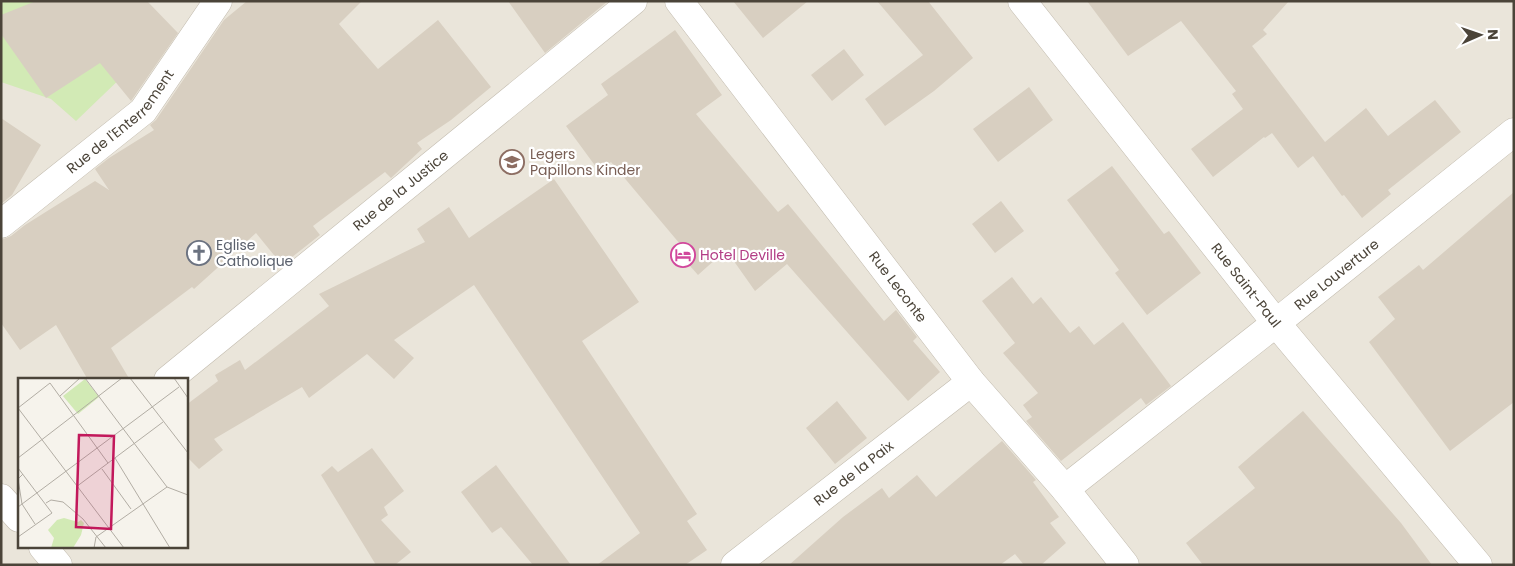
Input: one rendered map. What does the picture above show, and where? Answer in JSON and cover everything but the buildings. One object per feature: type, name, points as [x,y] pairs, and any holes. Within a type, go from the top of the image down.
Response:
[{"type":"street","name":"Rue de l'Enterrement","points":[[1,224],[143,111],[218,1]]},
{"type":"street","name":"Rue de la Justice","points":[[170,378],[633,1]]},
{"type":"street","name":"Rue Leconte","points":[[679,1],[971,382],[1064,489],[1125,565]]},
{"type":"street","name":"Rue Saint-Paul","points":[[1022,1],[1276,323],[1478,565]]},
{"type":"street","name":"Rue Louverture","points":[[1064,489],[1276,323],[1514,132]]},
{"type":"street","name":"Rue de la Paix","points":[[736,565],[971,382]]},
{"type":"street","points":[[44,548],[58,565]]},
{"type":"shaded area","points":[[1,1],[1514,1],[1514,565],[1,565]]},
{"type":"green space","points":[[1,1],[107,1],[128,71],[76,121],[51,99],[1,82]]},
{"type":"place","name":"Legers Papillons Kinder","points":[[512,162]]},
{"type":"place","name":"Eglise Catholique","points":[[199,253]]},
{"type":"place","name":"Hotel Deville","points":[[683,255]]}]
